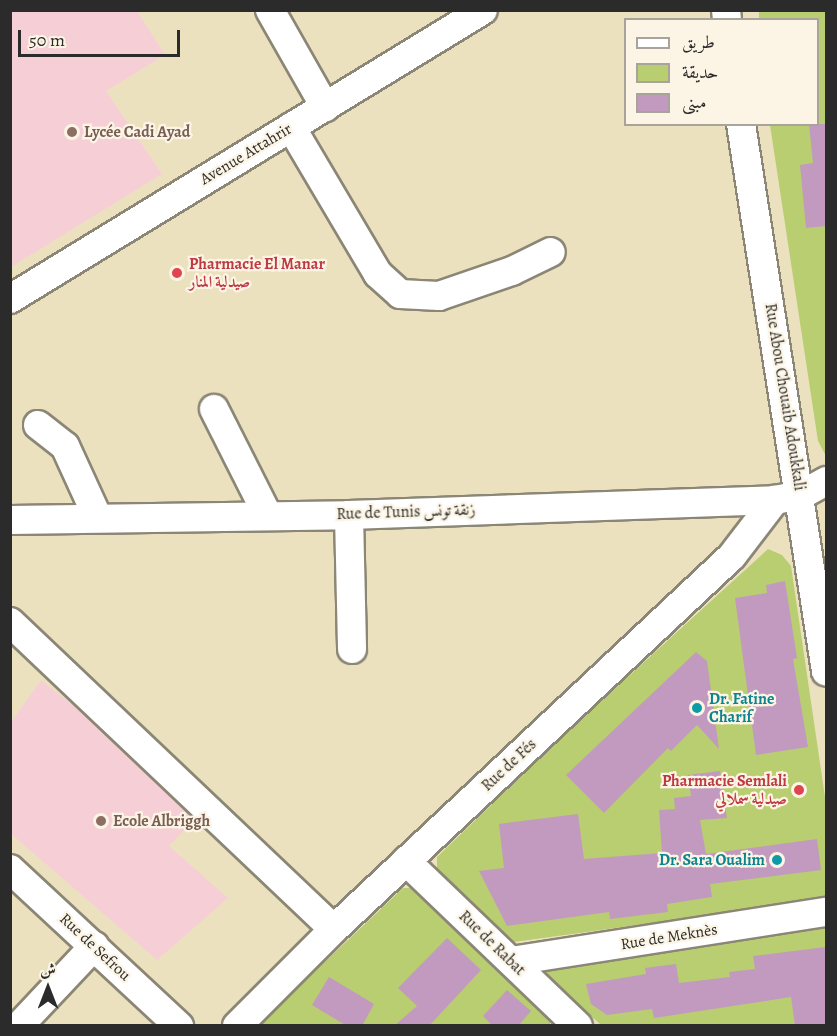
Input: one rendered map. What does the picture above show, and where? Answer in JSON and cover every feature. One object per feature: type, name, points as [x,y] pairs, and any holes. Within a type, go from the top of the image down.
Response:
[{"type":"street","points":[[270,10],[325,107]]},
{"type":"street","name":"Avenue Attahrir","points":[[10,299],[483,10]]},
{"type":"street","name":"Rue Abou Chouaib Adoukkali","points":[[741,126],[788,497],[823,628],[826,671]]},
{"type":"street","points":[[291,127],[378,274],[400,294],[439,296],[512,271],[551,252]]},
{"type":"street","points":[[214,410],[267,514]]},
{"type":"street","points":[[38,425],[65,446],[98,518]]},
{"type":"street","points":[[788,497],[826,481]]},
{"type":"street","name":"Rue de Tunis زنقة تونس","points":[[10,520],[267,514],[349,515],[788,497]]},
{"type":"street","name":"Rue de Fés","points":[[237,1026],[334,928],[732,555],[788,497]]},
{"type":"street","points":[[349,515],[352,649]]},
{"type":"street","points":[[10,622],[334,928]]},
{"type":"street","name":"Rue de Rabat","points":[[406,861],[573,1024]]},
{"type":"street","name":"Rue de Sefrou","points":[[10,869],[178,1026]]},
{"type":"street","name":"Rue de Meknès","points":[[512,962],[826,912]]},
{"type":"street","points":[[20,1026],[94,946]]},
{"type":"shaded area","name":"Lycée Cadi Ayad","points":[[11,10],[137,11],[165,55],[106,91],[162,174],[11,267]]},
{"type":"shaded area","name":"Ecole Albriggh","points":[[41,680],[204,809],[169,846],[228,898],[157,960],[11,834],[11,722]]},
{"type":"green space","points":[[759,11],[826,11],[826,456],[818,441],[770,126],[819,126],[819,18],[759,18]]},
{"type":"green space","points":[[768,549],[782,555],[791,566],[826,804],[826,899],[514,942],[437,873],[437,857],[564,735]]},
{"type":"green space","points":[[403,888],[415,888],[551,1014],[550,1026],[257,1026]]},
{"type":"green space","points":[[826,923],[826,1025],[601,1025],[545,973],[551,965]]},
{"type":"building","points":[[826,124],[826,226],[806,228],[800,165],[813,163],[809,126]]},
{"type":"building","points":[[785,581],[797,658],[793,659],[808,747],[756,755],[735,598],[767,593],[766,585]]},
{"type":"building","points":[[696,652],[707,661],[719,749],[697,725],[671,751],[668,748],[604,813],[566,775]]},
{"type":"building","points":[[720,771],[727,818],[700,820],[706,854],[817,839],[821,870],[710,884],[712,897],[667,904],[668,912],[610,919],[609,912],[507,926],[479,871],[504,868],[499,824],[578,814],[584,859],[662,853],[659,810],[675,809],[674,798],[691,796],[688,775]]},
{"type":"building","points":[[447,938],[481,970],[429,1026],[394,1026],[417,1006],[398,988]]},
{"type":"building","points":[[826,947],[826,1026],[795,1026],[791,997],[654,1018],[652,1009],[607,1015],[591,1004],[586,984],[646,974],[645,968],[676,964],[679,983],[730,977],[729,972],[755,969],[753,956]]},
{"type":"building","points":[[329,977],[374,1004],[362,1026],[347,1026],[312,1005]]},
{"type":"building","points":[[507,990],[531,1011],[518,1026],[493,1026],[483,1016]]},
{"type":"place","name":"Lycée Cadi Ayad","points":[[72,132]]},
{"type":"place","name":"Pharmacie El Manar صيدلية المنار","points":[[177,273]]},
{"type":"place","name":"Dr. Fatine Charif","points":[[697,708]]},
{"type":"place","name":"Pharmacie Semlali صيدلية سملالي","points":[[799,790]]},
{"type":"place","name":"Ecole Albriggh","points":[[101,821]]},
{"type":"place","name":"Dr. Sara Oualim","points":[[777,860]]}]
